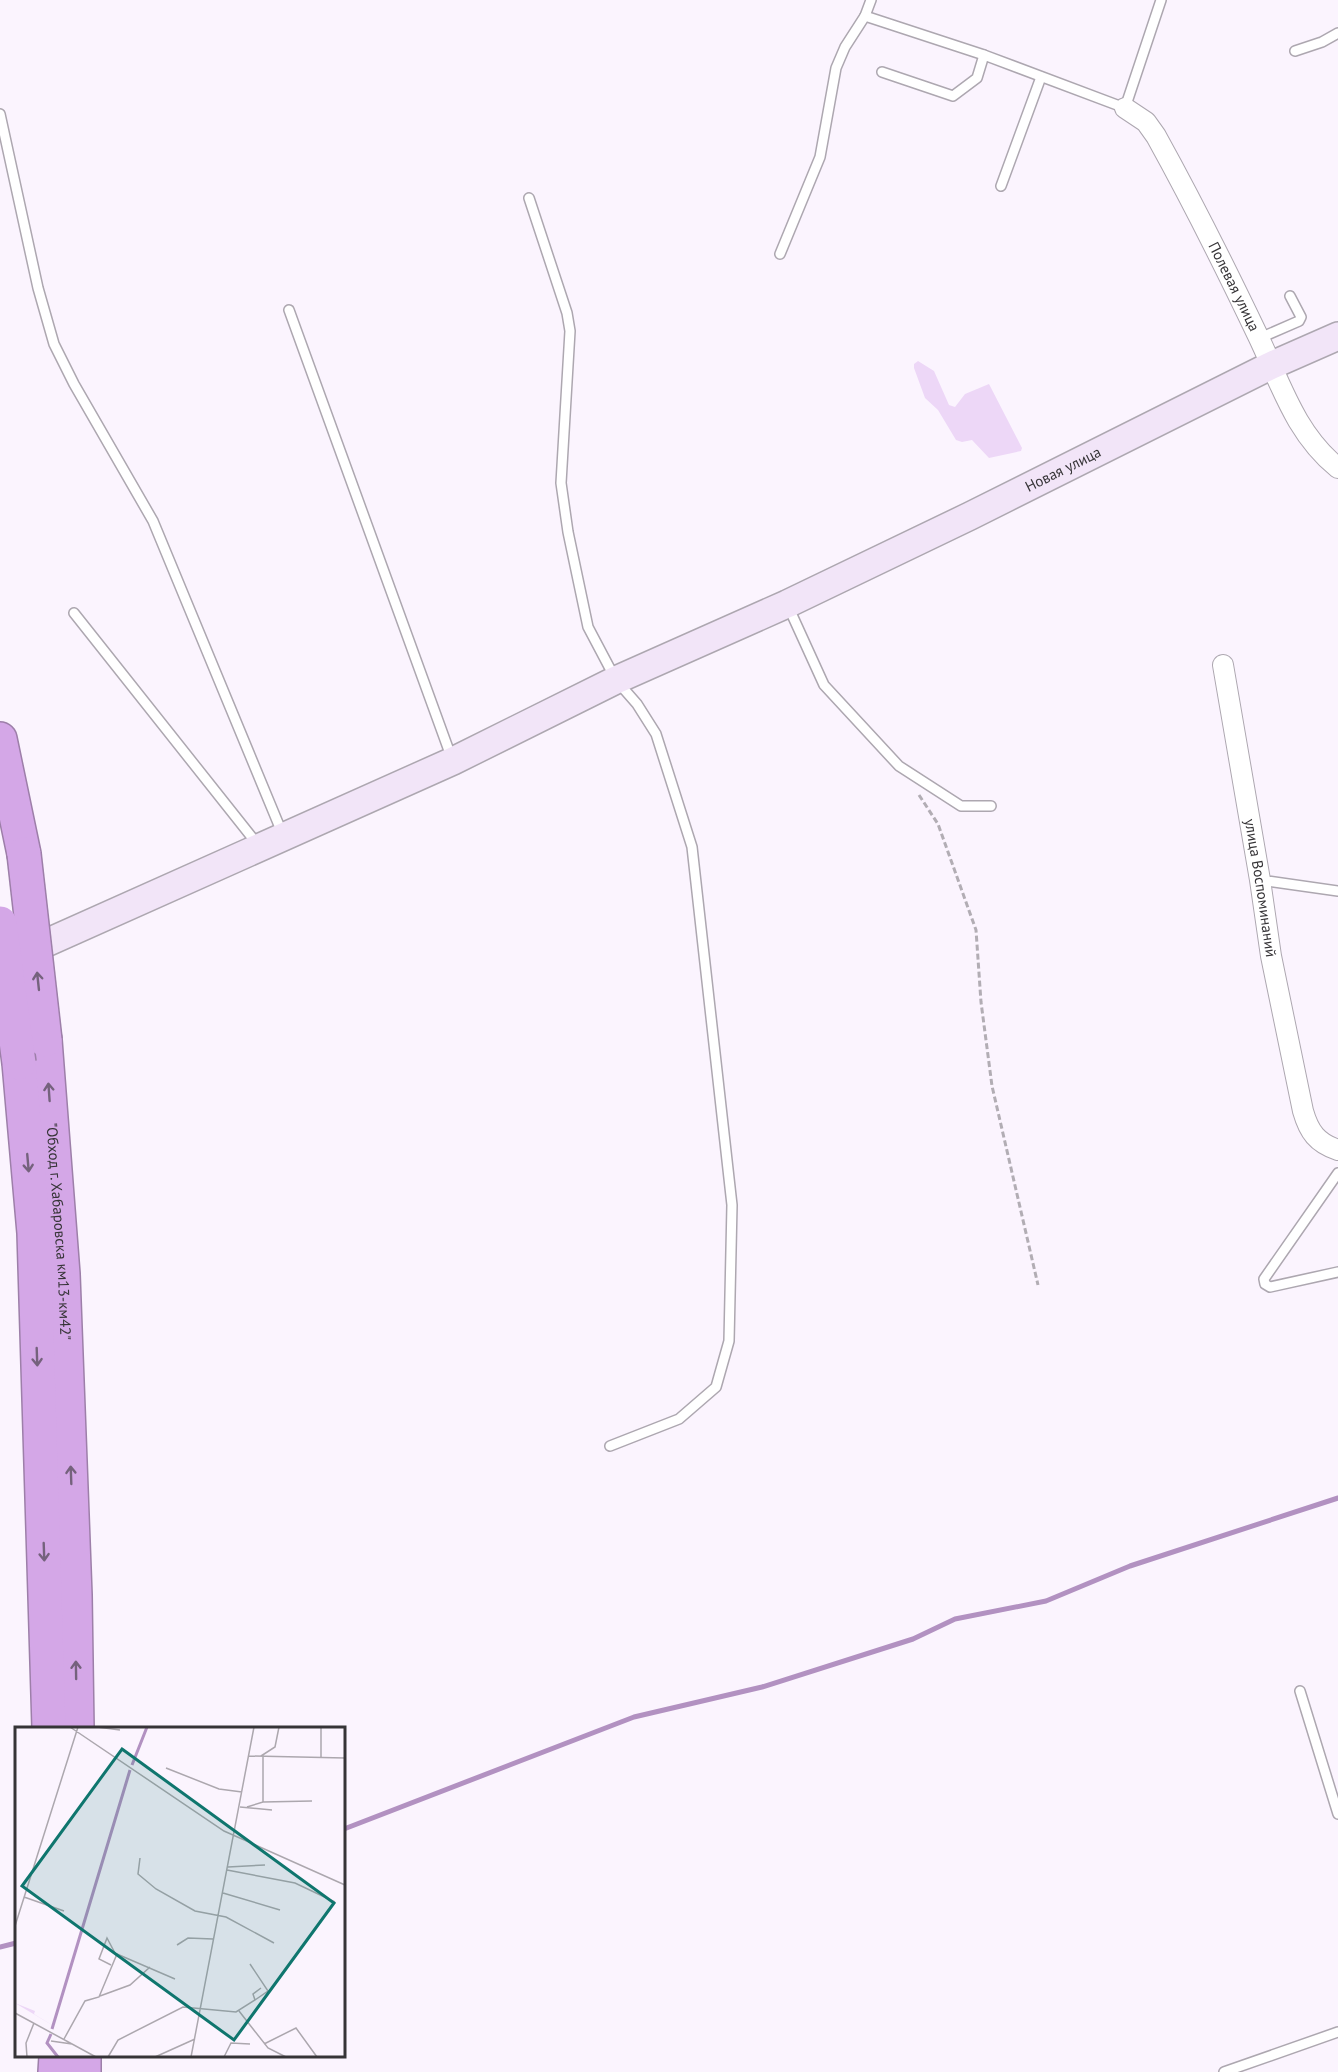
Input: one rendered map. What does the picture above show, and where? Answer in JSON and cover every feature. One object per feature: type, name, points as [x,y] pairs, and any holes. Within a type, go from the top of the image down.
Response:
[{"type":"highway","name":"\"Обход г. Хабаровска км13-км42\"","points":[[0,739],[24,854],[45,1040],[63,1274],[75,1595],[77,1727]]},
{"type":"highway","name":"\"Обход г. Хабаровска км13-км42\"","points":[[0,923],[19,1062],[34,1233],[49,1727]]},
{"type":"main road","name":"Новая улица","points":[[0,964],[453,761],[616,680],[787,603],[970,516],[1270,366],[1338,336]]},
{"type":"street","name":"Полевая улица","points":[[1125,108],[1146,122],[1156,136],[1260,338],[1270,366],[1302,429],[1320,452],[1338,468]]},
{"type":"street","name":"улица Воспоминаний","points":[[1223,665],[1271,956],[1303,1111],[1308,1129],[1314,1137],[1338,1150]]},
{"type":"lane","points":[[780,254],[820,157],[836,68],[845,47],[865,16],[871,0]]},
{"type":"lane","points":[[865,16],[984,55],[1125,108],[1161,0]]},
{"type":"lane","points":[[1295,51],[1322,42],[1338,33]]},
{"type":"lane","points":[[882,72],[953,96],[977,78],[984,55]]},
{"type":"lane","points":[[1001,186],[1041,77]]},
{"type":"lane","points":[[0,114],[38,288],[54,344],[74,384],[153,521],[272,842]]},
{"type":"lane","points":[[529,198],[567,313],[570,331],[561,483],[568,532],[588,627],[616,680],[637,704],[656,734],[692,847],[732,1205],[729,1341],[717,1387],[679,1419],[610,1446]]},
{"type":"lane","points":[[1260,338],[1299,321],[1301,317],[1290,296]]},
{"type":"lane","points":[[289,310],[453,761]]},
{"type":"lane","points":[[787,603],[824,685],[899,766],[961,806],[991,806]]},
{"type":"lane","points":[[74,613],[272,842]]},
{"type":"lane","points":[[1260,880],[1338,891]]},
{"type":"lane","points":[[1338,1173],[1264,1279],[1265,1284],[1270,1287],[1338,1272]]},
{"type":"lane","points":[[1300,1691],[1338,1814]]},
{"type":"lane","points":[[1224,2072],[1338,2032]]},
{"type":"path","points":[[899,766],[938,824],[975,930],[981,1002],[992,1086],[1038,1285]]},
{"type":"shaded area","points":[[918,361],[934,371],[949,405],[955,407],[965,394],[989,384],[1022,448],[1021,451],[989,458],[972,440],[962,442],[956,440],[938,410],[925,398],[914,368],[914,364]]},
{"type":"waterway","points":[[345,1829],[634,1717],[762,1687],[913,1639],[955,1619],[1046,1601],[1130,1566],[1338,1498]]},
{"type":"waterway","points":[[0,1947],[15,1943]]}]
